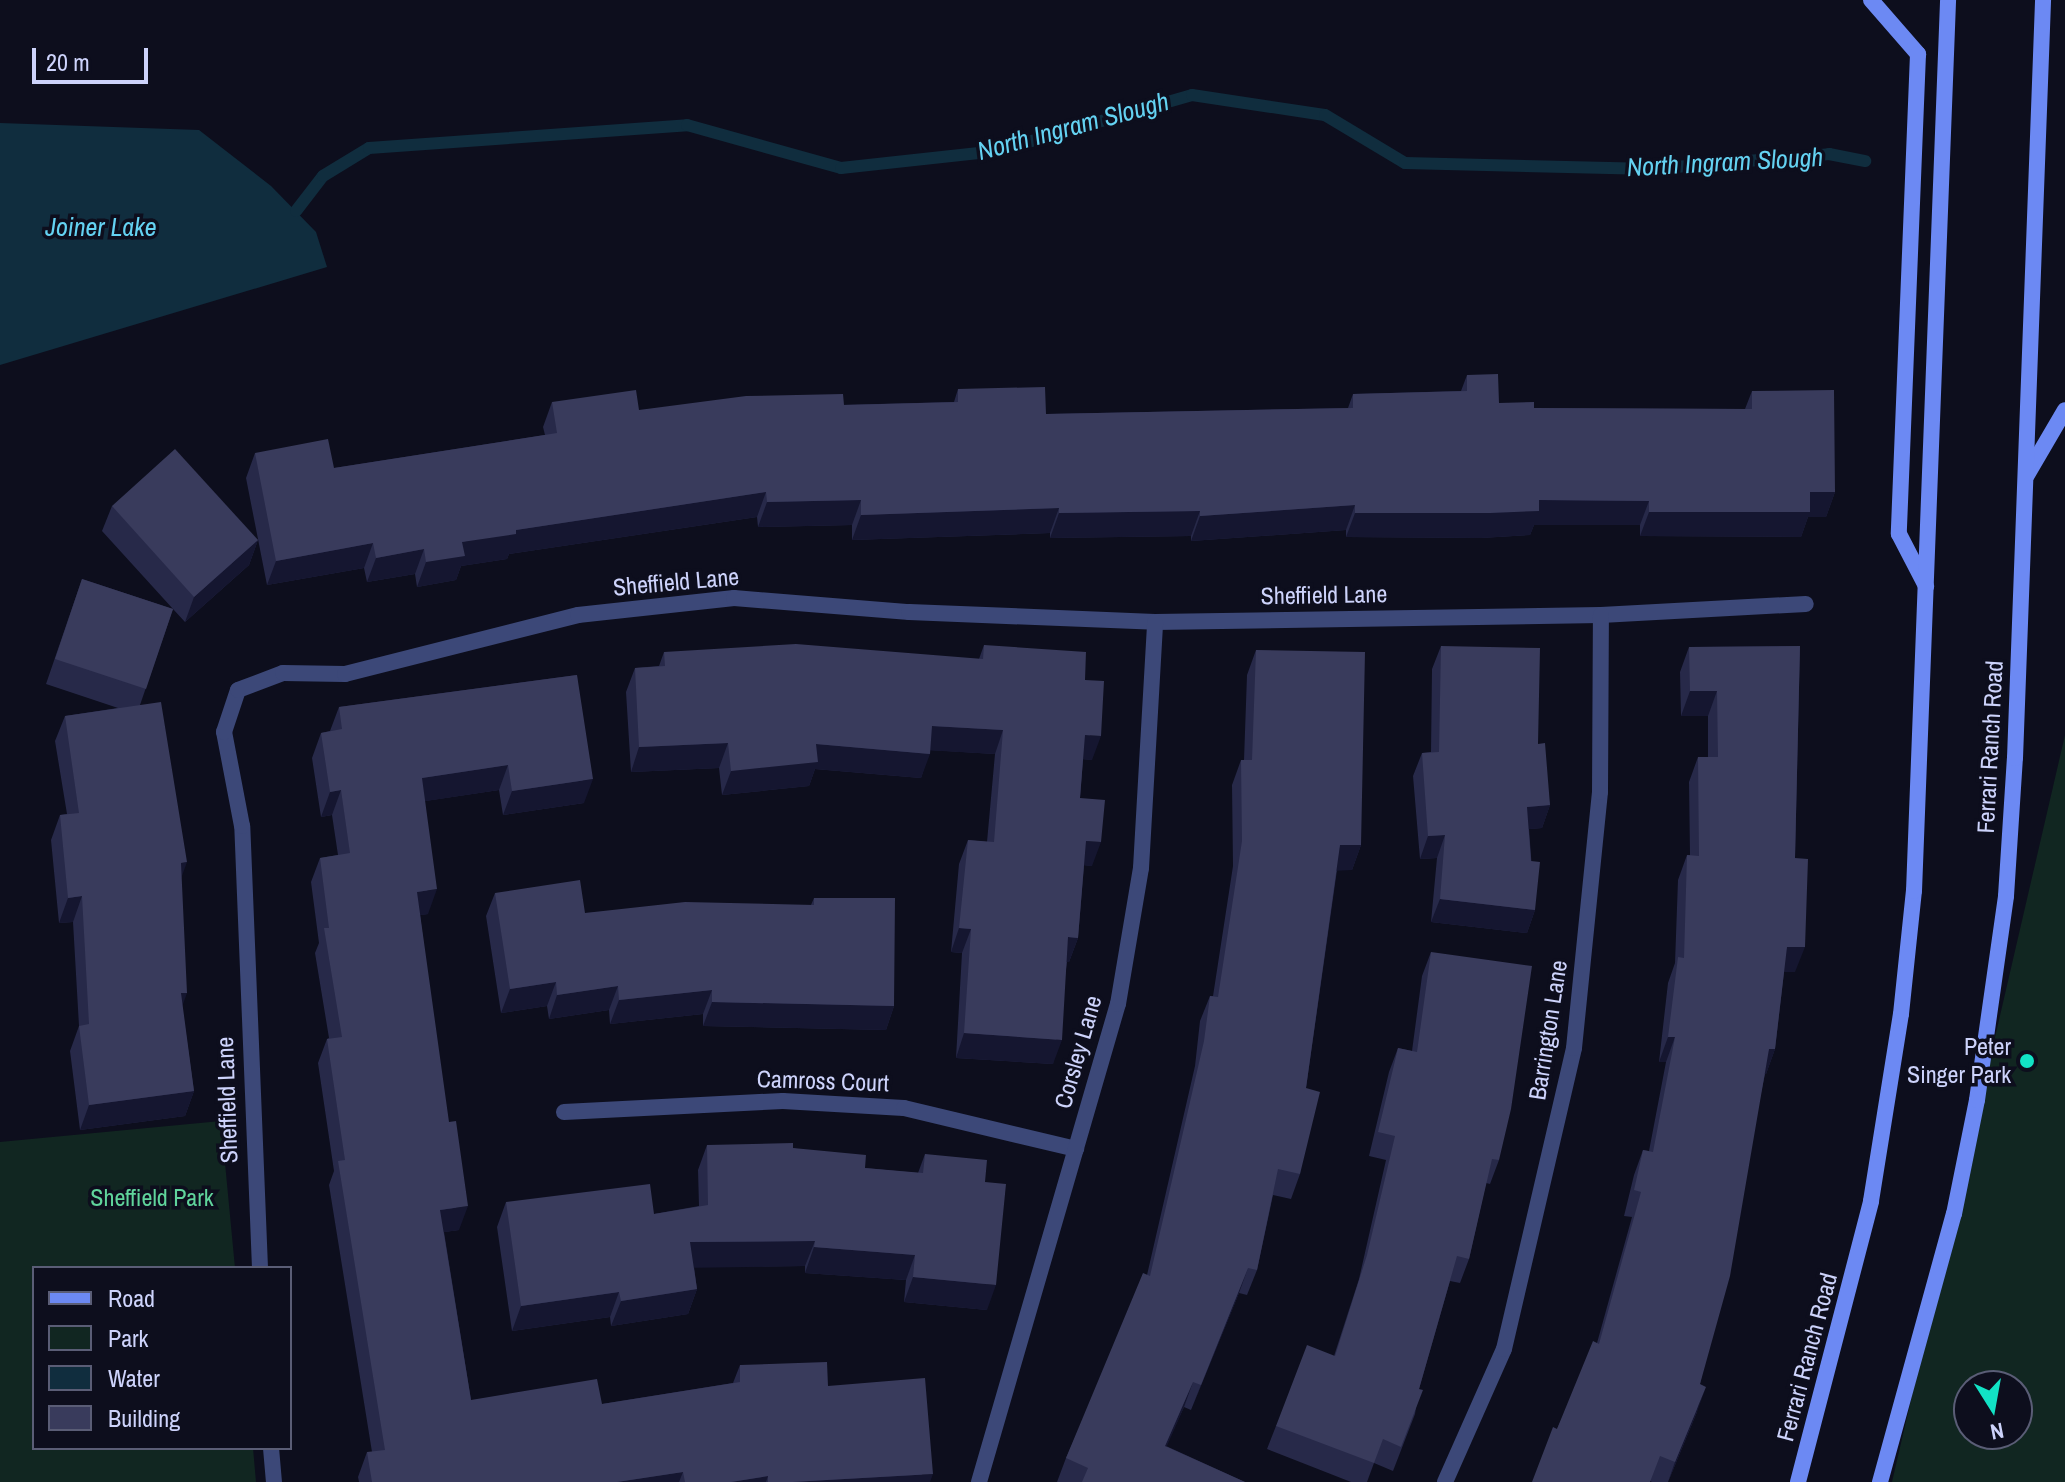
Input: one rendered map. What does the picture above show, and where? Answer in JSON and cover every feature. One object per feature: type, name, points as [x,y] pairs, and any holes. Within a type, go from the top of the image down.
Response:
[{"type":"main road","points":[[1871,0],[1918,54],[1899,534],[1926,586]]},
{"type":"main road","name":"Ferrari Ranch Road","points":[[1798,1482],[1856,1269],[1891,1090],[1914,891],[1948,0]]},
{"type":"main road","name":"Ferrari Ranch Road","points":[[1880,1482],[1954,1214],[1989,1020],[2014,773],[2043,0]]},
{"type":"main road","points":[[2026,477],[2065,410]]},
{"type":"street","name":"Sheffield Lane","points":[[260,1266],[242,826],[224,732],[238,690],[283,673],[345,674],[578,615],[734,598],[909,612],[1155,622],[1601,615],[1806,604]]},
{"type":"street","name":"Barrington Lane","points":[[1445,1482],[1504,1349],[1574,1048],[1600,792],[1601,615]]},
{"type":"street","name":"Corsley Lane","points":[[979,1482],[1118,1004],[1141,868],[1155,622]]},
{"type":"street","name":"Camross Court","points":[[564,1112],[783,1101],[904,1108],[1076,1149]]},
{"type":"street","points":[[271,1450],[274,1482]]},
{"type":"green space","name":"Peter Singer Park","points":[[2065,735],[2065,1482],[1892,1482]]},
{"type":"green space","name":"Sheffield Park","points":[[221,1121],[235,1266],[32,1266],[32,1450],[253,1450],[256,1482],[0,1482],[0,1142]]},
{"type":"water","name":"Joiner Lake","points":[[0,123],[199,130],[271,186],[316,232],[327,267],[0,365]]},
{"type":"building","points":[[1498,374],[1499,403],[1534,402],[1534,408],[1752,409],[1752,391],[1834,390],[1835,492],[1810,492],[1810,512],[1649,512],[1649,501],[1539,500],[1539,511],[1355,513],[1355,505],[1200,516],[1200,511],[1059,513],[1059,508],[861,515],[861,500],[767,502],[766,492],[516,530],[516,534],[462,542],[465,556],[426,562],[424,549],[376,558],[373,543],[276,561],[255,453],[328,439],[334,468],[557,433],[552,402],[636,390],[639,410],[746,396],[843,394],[844,405],[958,402],[958,389],[1045,387],[1046,414],[1353,408],[1353,394],[1467,391],[1467,375]]},
{"type":"building","points":[[175,449],[258,540],[194,597],[112,506]]},
{"type":"building","points":[[82,579],[173,609],[146,689],[55,659]]},
{"type":"building","points":[[796,644],[983,659],[984,645],[1086,652],[1085,680],[1104,681],[1101,736],[1085,735],[1080,798],[1105,800],[1101,842],[1086,841],[1078,938],[1068,937],[1062,1040],[964,1033],[971,929],[959,928],[968,840],[994,842],[1003,730],[932,726],[930,754],[816,744],[818,762],[731,771],[728,743],[639,747],[635,668],[665,666],[664,652]]},
{"type":"building","points":[[1441,646],[1540,648],[1538,744],[1545,743],[1550,805],[1527,807],[1531,861],[1540,862],[1535,910],[1440,899],[1445,835],[1428,836],[1422,753],[1439,752]]},
{"type":"building","points":[[1800,646],[1795,858],[1808,859],[1805,947],[1787,947],[1775,1049],[1769,1049],[1730,1276],[1700,1384],[1706,1387],[1675,1462],[1660,1456],[1650,1482],[1532,1482],[1553,1427],[1557,1429],[1593,1341],[1599,1344],[1641,1192],[1634,1190],[1643,1150],[1653,1152],[1675,1037],[1668,1037],[1678,957],[1684,958],[1687,855],[1699,856],[1698,757],[1718,757],[1717,691],[1690,691],[1689,647]]},
{"type":"building","points":[[1256,650],[1365,652],[1361,845],[1340,845],[1306,1088],[1320,1092],[1300,1174],[1278,1169],[1257,1270],[1248,1268],[1201,1385],[1193,1382],[1165,1446],[1245,1482],[1082,1482],[1088,1468],[1066,1458],[1143,1273],[1150,1276],[1204,1041],[1210,996],[1218,997],[1242,841],[1241,760],[1252,760]]},
{"type":"building","points":[[577,675],[593,779],[512,791],[508,765],[422,778],[437,889],[417,892],[449,1122],[456,1121],[468,1206],[440,1210],[471,1400],[597,1379],[602,1404],[740,1382],[740,1365],[827,1362],[828,1386],[925,1378],[933,1474],[792,1482],[768,1482],[768,1476],[731,1482],[685,1482],[683,1472],[617,1482],[372,1482],[367,1452],[385,1450],[338,1161],[345,1160],[327,1039],[342,1037],[324,928],[329,928],[320,858],[350,853],[341,790],[330,792],[321,733],[342,729],[339,707]]},
{"type":"building","points":[[161,702],[187,862],[181,863],[187,993],[181,993],[194,1091],[89,1105],[79,1026],[89,1024],[82,896],[68,898],[60,815],[79,813],[65,716]]},
{"type":"building","points":[[580,880],[585,913],[685,902],[814,905],[814,898],[895,898],[894,1006],[712,1002],[712,990],[619,1000],[618,986],[557,995],[556,982],[510,989],[495,893]]},
{"type":"building","points":[[1431,952],[1532,966],[1511,1109],[1499,1160],[1492,1159],[1469,1259],[1457,1256],[1419,1389],[1423,1390],[1401,1447],[1383,1439],[1374,1463],[1276,1426],[1307,1345],[1335,1356],[1367,1255],[1395,1136],[1378,1132],[1398,1048],[1417,1052]]},
{"type":"building","points":[[793,1143],[793,1148],[866,1155],[865,1168],[923,1173],[925,1154],[987,1160],[985,1182],[1006,1184],[996,1285],[913,1277],[915,1255],[814,1247],[815,1241],[690,1242],[697,1289],[621,1301],[619,1292],[521,1306],[506,1202],[650,1184],[654,1214],[708,1205],[707,1145]]},
{"type":"waterway","name":"North Ingram Slough","points":[[296,211],[323,176],[369,148],[687,125],[841,168],[997,151],[1192,95],[1325,115],[1405,163],[1652,169],[1829,154],[1865,161]]},
{"type":"place","name":"Peter Singer Park","points":[[2027,1061]]}]
